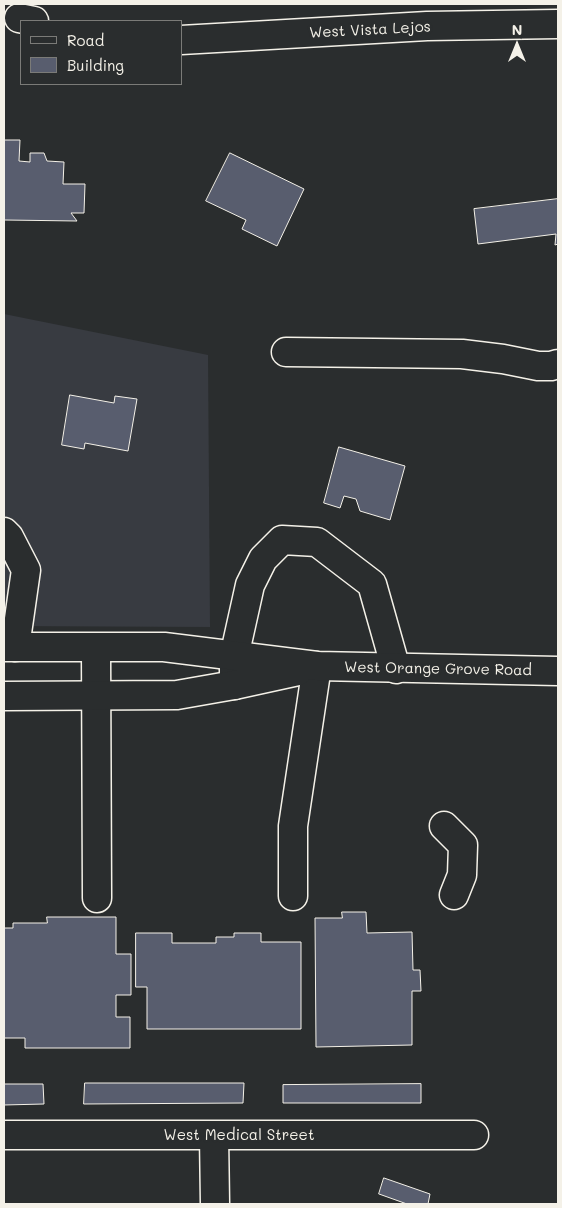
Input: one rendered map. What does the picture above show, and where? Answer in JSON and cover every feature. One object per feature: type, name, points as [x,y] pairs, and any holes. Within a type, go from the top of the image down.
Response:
[{"type":"main road","name":"West Vista Lejos","points":[[182,40],[427,26],[558,24]]},
{"type":"main road","points":[[286,352],[462,354],[538,366],[558,364]]},
{"type":"main road","points":[[4,532],[10,537],[26,570],[10,647]]},
{"type":"main road","points":[[234,686],[234,656],[250,585],[263,559],[282,540],[316,542],[372,584],[396,669]]},
{"type":"main road","name":"West Orange Grove Road","points":[[10,647],[164,648],[317,666],[558,672]]},
{"type":"main road","points":[[96,648],[97,898]]},
{"type":"main road","points":[[293,896],[293,826],[317,666]]},
{"type":"main road","name":"West Orange Grove Road","points":[[4,696],[177,695],[234,686],[317,666]]},
{"type":"main road","points":[[444,826],[464,846],[462,875],[454,895]]},
{"type":"main road","name":"West Medical Street","points":[[4,1135],[474,1135]]},
{"type":"main road","points":[[214,1135],[215,1204]]},
{"type":"shaded area","points":[[4,314],[208,355],[210,627],[4,626]]},
{"type":"building","points":[[4,140],[20,140],[19,161],[30,162],[30,153],[44,153],[47,161],[64,162],[63,184],[85,184],[84,213],[71,213],[77,221],[4,220]]},
{"type":"building","points":[[230,153],[304,189],[277,246],[242,229],[246,220],[206,201]]},
{"type":"building","points":[[558,199],[558,244],[555,245],[556,234],[478,244],[474,209]]},
{"type":"building","points":[[70,395],[114,403],[115,396],[137,399],[128,451],[85,443],[84,449],[62,445]]},
{"type":"building","points":[[339,447],[405,466],[390,520],[360,511],[356,499],[344,496],[340,508],[324,503]]},
{"type":"building","points":[[342,912],[366,912],[367,933],[412,932],[413,970],[420,970],[421,991],[412,991],[412,1045],[316,1047],[315,918],[342,918]]},
{"type":"building","points":[[47,917],[116,917],[116,954],[131,954],[131,995],[116,995],[116,1017],[130,1017],[130,1048],[25,1048],[25,1038],[4,1038],[4,928],[13,928],[13,923],[47,923]]},
{"type":"building","points":[[136,933],[172,933],[172,943],[216,943],[216,937],[234,937],[234,933],[261,933],[261,942],[301,942],[301,1029],[147,1029],[147,987],[136,987]]},
{"type":"building","points":[[85,1083],[244,1083],[243,1103],[84,1104]]},
{"type":"building","points":[[4,1084],[43,1084],[44,1104],[4,1105]]},
{"type":"building","points":[[421,1084],[421,1103],[283,1103],[283,1085]]},
{"type":"building","points":[[384,1178],[430,1194],[428,1204],[407,1204],[379,1194]]}]
